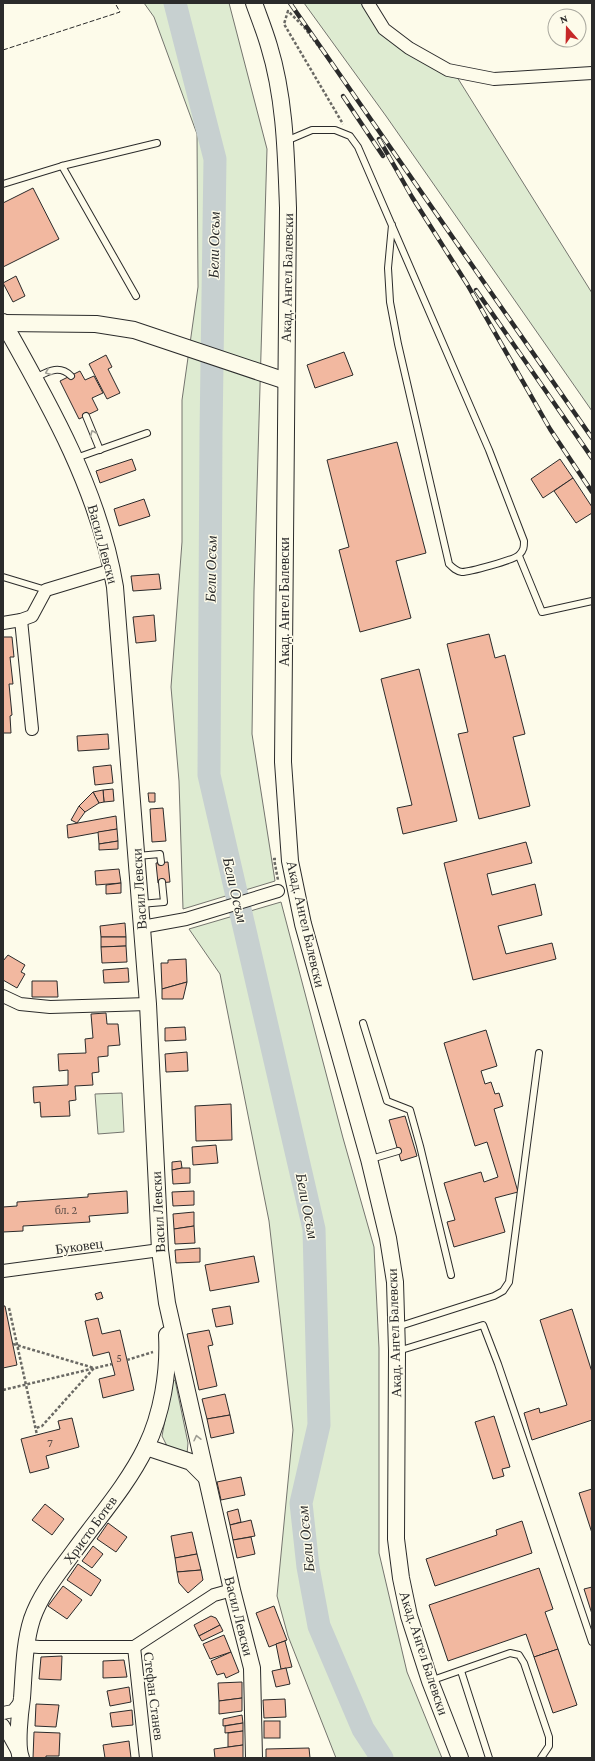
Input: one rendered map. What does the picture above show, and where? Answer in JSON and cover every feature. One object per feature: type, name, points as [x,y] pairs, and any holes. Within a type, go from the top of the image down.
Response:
[{"type":"street","name":"Акад. Ангел Балевски","points":[[254,3],[270,48],[281,100],[286,141],[288,208],[283,762],[290,861],[303,924],[369,1159],[388,1238],[395,1282],[397,1351],[396,1539],[401,1578],[409,1616],[430,1681],[460,1758]]},
{"type":"street","points":[[368,3],[384,29],[408,48],[448,70],[494,79],[592,73]]},
{"type":"street","points":[[3,323],[96,324],[134,330],[286,381]]},
{"type":"street","name":"Васил Левски","points":[[3,323],[76,458],[97,516],[112,570],[115,587],[148,1004],[160,1250],[167,1303],[205,1476],[252,1668],[254,1758]]},
{"type":"street","points":[[3,623],[21,620],[32,616],[46,590],[112,570]]},
{"type":"street","points":[[21,620],[32,729]]},
{"type":"street","points":[[142,927],[186,919],[278,886]]},
{"type":"street","points":[[3,996],[20,1004],[50,1007],[148,1004]]},
{"type":"street","name":"Буковец","points":[[3,1271],[160,1250]]},
{"type":"street","name":"Христо Ботев","points":[[20,1756],[21,1701],[27,1646],[32,1620],[43,1594],[116,1495],[146,1447],[160,1406],[165,1377],[167,1348],[167,1303]]},
{"type":"street","points":[[146,1447],[191,1462],[200,1469],[205,1476]]},
{"type":"street","points":[[134,1647],[214,1595],[232,1590]]},
{"type":"street","name":"Стефан Станев","points":[[27,1646],[134,1647],[146,1758]]},
{"type":"street","points":[[3,1713],[13,1711],[21,1701]]},
{"type":"street","points":[[3,1725],[20,1756]]},
{"type":"lane","points":[[286,141],[312,130],[335,130],[350,136],[358,147],[392,225],[507,494],[524,540],[524,549],[519,556],[510,560],[463,572],[455,570],[448,564],[398,344],[390,302],[388,268],[392,225]]},
{"type":"lane","points":[[3,184],[62,166],[157,143]]},
{"type":"lane","points":[[62,166],[136,296]]},
{"type":"lane","points":[[34,378],[53,369],[63,370],[71,376]]},
{"type":"lane","points":[[86,416],[100,450]]},
{"type":"lane","points":[[76,458],[147,433]]},
{"type":"lane","points":[[519,556],[542,612],[592,601]]},
{"type":"lane","points":[[3,577],[46,590]]},
{"type":"lane","points":[[137,856],[160,854],[161,862]]},
{"type":"lane","points":[[140,904],[164,902],[162,882]]},
{"type":"lane","points":[[363,1023],[387,1101],[410,1110],[417,1146],[451,1275]]},
{"type":"lane","points":[[396,1328],[494,1296],[503,1291],[509,1282],[539,1053]]},
{"type":"lane","points":[[369,1159],[398,1151]]},
{"type":"lane","points":[[397,1351],[483,1325],[592,1642]]},
{"type":"lane","points":[[430,1681],[510,1653],[519,1655],[524,1663],[549,1737],[549,1746],[541,1758]]},
{"type":"lane","points":[[461,1671],[489,1758]]},
{"type":"path","points":[[339,73],[304,27],[288,11],[284,24],[350,136]]},
{"type":"path","points":[[274,859],[278,886]]},
{"type":"path","points":[[9,1308],[37,1435]]},
{"type":"path","points":[[13,1344],[94,1368]]},
{"type":"path","points":[[127,1360],[167,1348]]},
{"type":"path","points":[[3,1390],[112,1364]]},
{"type":"path","points":[[36,1428],[42,1426],[94,1368]]},
{"type":"green space","points":[[144,3],[229,3],[267,149],[254,591],[252,734],[275,881],[183,909],[179,781],[171,687],[182,542],[182,400],[198,287],[197,134],[154,17]]},
{"type":"green space","points":[[304,3],[362,3],[368,14],[452,69],[592,293],[592,411],[386,116]]},
{"type":"green space","points":[[281,902],[343,1138],[374,1247],[379,1348],[379,1553],[407,1672],[442,1758],[336,1758],[288,1636],[277,1596],[293,1430],[269,1221],[220,974],[189,929]]},
{"type":"green space","points":[[122,1093],[124,1132],[98,1134],[95,1094]]},
{"type":"green space","points":[[175,1380],[188,1443],[187,1454],[169,1448],[162,1436],[172,1383]]},
{"type":"building","points":[[33,188],[59,239],[3,267],[3,203]]},
{"type":"building","points":[[16,276],[25,296],[13,302],[3,283]]},
{"type":"building","points":[[344,352],[353,375],[315,388],[307,365]]},
{"type":"building","points":[[106,355],[112,367],[108,369],[120,393],[107,399],[89,364]]},
{"type":"building","points":[[80,371],[85,380],[94,376],[103,393],[92,398],[98,410],[79,419],[60,381]]},
{"type":"building","points":[[397,442],[426,553],[396,561],[411,618],[360,632],[339,550],[349,547],[327,460]]},
{"type":"building","points":[[132,459],[136,470],[100,483],[96,471]]},
{"type":"building","points":[[560,459],[573,478],[543,498],[531,479]]},
{"type":"building","points":[[573,478],[592,507],[592,513],[576,523],[554,491]]},
{"type":"building","points":[[144,499],[150,516],[119,526],[114,509]]},
{"type":"building","points":[[159,574],[161,589],[133,591],[131,576]]},
{"type":"building","points":[[154,615],[156,641],[136,643],[133,617]]},
{"type":"building","points":[[489,634],[495,658],[505,655],[525,734],[513,737],[530,806],[479,819],[458,734],[468,732],[447,644]]},
{"type":"building","points":[[3,637],[12,637],[14,657],[10,657],[13,684],[9,684],[12,715],[10,716],[11,733],[3,733]]},
{"type":"building","points":[[419,669],[457,821],[403,834],[397,808],[412,805],[381,679]]},
{"type":"building","points":[[108,734],[109,749],[78,751],[77,736]]},
{"type":"building","points":[[111,765],[113,783],[95,785],[93,767]]},
{"type":"building","points":[[113,789],[114,801],[104,802],[103,790]]},
{"type":"building","points":[[103,790],[104,802],[99,803],[93,792]]},
{"type":"building","points":[[93,792],[99,803],[85,812],[79,806]]},
{"type":"building","points":[[148,793],[155,793],[155,802],[149,802]]},
{"type":"building","points":[[79,806],[85,812],[77,823],[71,820]]},
{"type":"building","points":[[163,808],[166,841],[152,842],[150,809]]},
{"type":"building","points":[[116,816],[117,829],[68,838],[67,825]]},
{"type":"building","points":[[117,829],[118,841],[99,844],[98,832]]},
{"type":"building","points":[[118,841],[118,849],[99,850],[99,844]]},
{"type":"building","points":[[526,842],[532,863],[487,874],[492,895],[535,884],[542,915],[498,926],[506,954],[552,943],[556,959],[473,980],[444,863]]},
{"type":"building","points":[[168,862],[170,882],[158,883],[156,863]]},
{"type":"building","points":[[119,869],[121,883],[96,885],[95,871]]},
{"type":"building","points":[[121,883],[121,893],[106,894],[106,885]]},
{"type":"building","points":[[125,923],[126,937],[101,937],[100,926]]},
{"type":"building","points":[[101,937],[126,937],[126,946],[101,947]]},
{"type":"building","points":[[126,946],[127,962],[102,963],[101,947]]},
{"type":"building","points":[[8,955],[25,965],[21,972],[25,974],[17,988],[3,980],[3,961]]},
{"type":"building","points":[[186,959],[187,982],[162,989],[161,963],[168,963],[168,960]]},
{"type":"building","points":[[128,968],[129,982],[104,983],[103,970]]},
{"type":"building","points":[[32,981],[57,981],[58,997],[32,997]]},
{"type":"building","points":[[187,982],[183,999],[162,999],[162,989]]},
{"type":"building","points":[[106,1013],[107,1024],[118,1024],[120,1045],[108,1046],[108,1056],[98,1057],[99,1072],[92,1073],[93,1085],[75,1086],[76,1100],[69,1101],[70,1116],[41,1117],[40,1102],[34,1103],[33,1087],[68,1085],[68,1070],[59,1071],[58,1054],[86,1053],[85,1039],[93,1038],[91,1014]]},
{"type":"building","points":[[185,1027],[186,1040],[165,1041],[165,1028]]},
{"type":"building","points":[[486,1030],[497,1066],[481,1071],[485,1084],[491,1082],[495,1094],[499,1093],[503,1106],[494,1109],[518,1192],[495,1198],[505,1232],[454,1247],[447,1222],[455,1220],[444,1183],[481,1172],[484,1182],[498,1177],[487,1142],[475,1146],[444,1043]]},
{"type":"building","points":[[187,1052],[188,1071],[166,1072],[165,1054]]},
{"type":"building","points":[[231,1104],[232,1140],[196,1141],[195,1106]]},
{"type":"building","points":[[405,1116],[417,1156],[401,1161],[389,1120]]},
{"type":"building","points":[[216,1145],[218,1163],[193,1165],[192,1147]]},
{"type":"building","points":[[181,1161],[182,1168],[172,1170],[172,1162]]},
{"type":"building","points":[[190,1168],[190,1183],[173,1184],[172,1170]]},
{"type":"building","points":[[127,1191],[128,1213],[89,1216],[90,1222],[23,1226],[23,1231],[3,1232],[3,1207],[17,1206],[17,1202],[88,1197],[88,1194]]},
{"type":"building","points":[[194,1191],[194,1205],[173,1206],[172,1192]]},
{"type":"building","points":[[194,1212],[194,1226],[174,1229],[173,1214]]},
{"type":"building","points":[[194,1226],[195,1243],[175,1244],[174,1229]]},
{"type":"building","points":[[200,1248],[200,1262],[176,1263],[175,1250]]},
{"type":"building","points":[[254,1256],[259,1282],[210,1291],[205,1265]]},
{"type":"building","points":[[101,1292],[103,1298],[97,1300],[95,1294]]},
{"type":"building","points":[[3,1306],[5,1306],[17,1365],[3,1368]]},
{"type":"building","points":[[230,1306],[233,1324],[216,1327],[212,1309]]},
{"type":"building","points":[[572,1309],[592,1372],[592,1420],[532,1440],[524,1413],[539,1408],[540,1413],[567,1405],[540,1320]]},
{"type":"building","points":[[98,1318],[102,1334],[120,1330],[134,1390],[103,1398],[99,1379],[115,1375],[109,1352],[93,1356],[85,1321]]},
{"type":"building","points":[[209,1330],[213,1345],[208,1346],[217,1386],[199,1390],[187,1334]]},
{"type":"building","points":[[225,1394],[230,1415],[207,1419],[202,1399]]},
{"type":"building","points":[[230,1415],[234,1433],[211,1438],[207,1419]]},
{"type":"building","points":[[494,1416],[510,1467],[502,1469],[504,1476],[493,1479],[475,1422]]},
{"type":"building","points":[[72,1418],[79,1447],[46,1456],[49,1468],[30,1473],[21,1439],[60,1429],[58,1421]]},
{"type":"building","points":[[241,1477],[245,1495],[221,1500],[217,1482]]},
{"type":"building","points":[[592,1489],[592,1533],[579,1493]]},
{"type":"building","points":[[45,1504],[64,1519],[52,1535],[32,1520]]},
{"type":"building","points":[[238,1509],[241,1522],[230,1525],[227,1512]]},
{"type":"building","points":[[251,1520],[255,1536],[233,1540],[230,1525]]},
{"type":"building","points":[[522,1521],[532,1553],[435,1586],[426,1559],[497,1535],[496,1530]]},
{"type":"building","points":[[108,1523],[127,1537],[116,1552],[97,1539]]},
{"type":"building","points":[[192,1532],[197,1554],[175,1558],[171,1536]]},
{"type":"building","points":[[251,1537],[255,1554],[237,1558],[233,1540]]},
{"type":"building","points":[[93,1546],[103,1554],[92,1568],[82,1561]]},
{"type":"building","points":[[197,1554],[201,1570],[177,1572],[175,1558]]},
{"type":"building","points":[[78,1564],[101,1580],[91,1596],[67,1580]]},
{"type":"building","points":[[539,1568],[553,1609],[545,1612],[558,1649],[534,1657],[526,1634],[448,1661],[429,1605]]},
{"type":"building","points":[[201,1570],[203,1580],[188,1593],[179,1583],[177,1572]]},
{"type":"building","points":[[63,1586],[82,1600],[67,1619],[48,1606]]},
{"type":"building","points":[[592,1587],[592,1614],[584,1589]]},
{"type":"building","points":[[274,1606],[287,1640],[269,1647],[256,1613]]},
{"type":"building","points":[[211,1616],[216,1618],[220,1625],[199,1636],[194,1625]]},
{"type":"building","points":[[220,1625],[223,1631],[202,1641],[199,1636]]},
{"type":"building","points":[[224,1635],[231,1652],[210,1659],[203,1644]]},
{"type":"building","points":[[285,1641],[292,1667],[281,1669],[276,1644]]},
{"type":"building","points":[[558,1649],[577,1705],[553,1713],[534,1657]]},
{"type":"building","points":[[231,1652],[239,1672],[226,1678],[224,1673],[217,1675],[211,1661]]},
{"type":"building","points":[[62,1656],[61,1680],[39,1679],[41,1657]]},
{"type":"building","points":[[124,1660],[127,1677],[103,1678],[103,1661]]},
{"type":"building","points":[[286,1668],[290,1684],[276,1687],[272,1671]]},
{"type":"building","points":[[242,1682],[242,1698],[219,1701],[218,1683]]},
{"type":"building","points":[[129,1687],[131,1702],[110,1706],[107,1691]]},
{"type":"building","points":[[242,1698],[242,1711],[219,1714],[219,1701]]},
{"type":"building","points":[[285,1699],[286,1717],[264,1718],[263,1700]]},
{"type":"building","points":[[36,1704],[59,1705],[56,1727],[35,1726]]},
{"type":"building","points":[[132,1710],[133,1725],[112,1727],[110,1713]]},
{"type":"building","points":[[242,1715],[243,1723],[223,1726],[223,1719]]},
{"type":"building","points":[[264,1721],[280,1721],[280,1738],[264,1738]]},
{"type":"building","points":[[243,1723],[243,1731],[225,1733],[225,1726]]},
{"type":"building","points":[[243,1731],[243,1745],[228,1747],[228,1733]]},
{"type":"building","points":[[34,1732],[60,1733],[59,1756],[33,1758]]},
{"type":"building","points":[[129,1741],[131,1758],[105,1758],[103,1745]]},
{"type":"building","points":[[243,1745],[243,1758],[215,1758],[214,1749]]},
{"type":"building","points":[[309,1748],[310,1758],[266,1758],[266,1749]]},
{"type":"waterway","name":"Бели Осъм","points":[[175,3],[215,159],[211,433],[209,775],[314,1229],[319,1425],[301,1503],[308,1567],[319,1626],[363,1729],[382,1758]]},
{"type":"railway","points":[[290,3],[592,438]]},
{"type":"railway","points":[[343,96],[383,156]]},
{"type":"railway","points":[[379,139],[412,197],[467,284],[550,429],[592,492]]},
{"type":"railway","points":[[476,290],[592,458]]},
{"type":"fence","points":[[3,50],[120,12],[115,3]]}]
